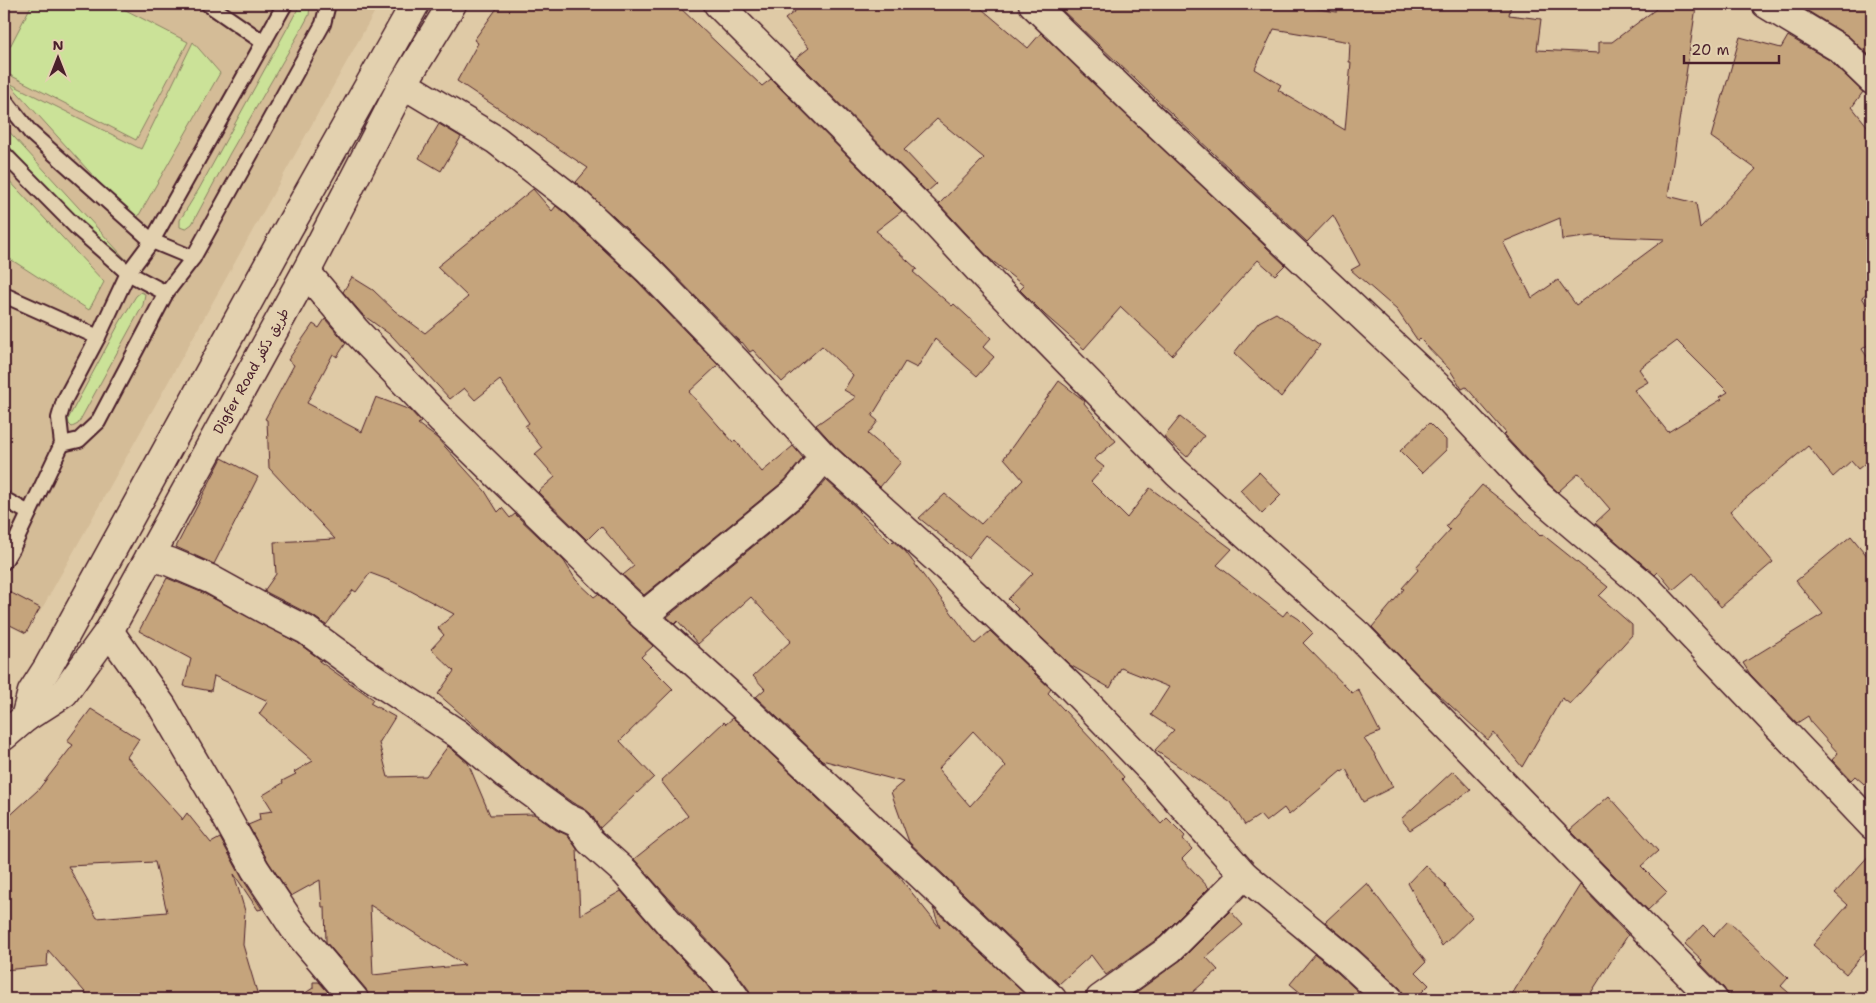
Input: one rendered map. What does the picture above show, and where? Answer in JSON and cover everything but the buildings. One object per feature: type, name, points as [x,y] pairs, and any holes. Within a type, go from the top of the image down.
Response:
[{"type":"street","points":[[25,718],[32,692],[48,667],[288,229],[415,4]]},
{"type":"street","name":"Digfer Road طريق دكفر","points":[[4,736],[25,718],[64,693],[109,631],[306,272],[403,84],[452,4]]},
{"type":"street","points":[[718,4],[928,215],[994,286],[1177,473],[1359,636],[1713,999]]},
{"type":"street","points":[[1033,4],[1127,95],[1440,389],[1538,495],[1647,588],[1872,825]]},
{"type":"street","points":[[1766,4],[1839,48],[1872,80]]},
{"type":"street","points":[[403,84],[496,140],[577,203],[648,270],[824,457],[960,580],[1071,687],[1154,773],[1244,875],[1348,961],[1389,999]]},
{"type":"street","points":[[306,272],[356,331],[442,421],[643,616],[751,714],[1052,999]]},
{"type":"street","points":[[643,616],[796,491],[824,457]]},
{"type":"street","points":[[150,556],[170,562],[210,579],[306,630],[361,670],[458,734],[507,775],[565,817],[578,823],[590,841],[626,873],[670,924],[718,974],[736,999]]},
{"type":"street","points":[[109,631],[162,706],[255,869],[294,928],[354,999]]},
{"type":"street","points":[[1100,999],[1170,949],[1244,875]]},
{"type":"lane","points":[[208,4],[263,42]]},
{"type":"lane","points":[[4,562],[62,444],[59,418],[64,402],[98,337],[128,273],[152,241],[285,4]]},
{"type":"lane","points":[[62,444],[79,440],[98,422],[166,293],[193,258],[323,24],[328,4]]},
{"type":"lane","points":[[4,99],[31,133],[152,241],[193,258]]},
{"type":"lane","points":[[4,154],[76,228],[128,273],[166,293]]},
{"type":"lane","points":[[4,296],[98,337]]},
{"type":"lane","points":[[4,499],[29,513]]},
{"type":"shaded area","points":[[4,4],[379,4],[40,612],[4,592]]},
{"type":"green space","points":[[32,4],[114,4],[188,42],[136,140],[4,72],[4,58]]},
{"type":"green space","points":[[306,4],[310,6],[309,15],[230,153],[192,224],[185,229],[180,227],[180,220],[300,5]]},
{"type":"green space","points":[[193,42],[220,73],[135,222],[9,83],[141,149]]},
{"type":"green space","points":[[4,126],[131,265],[124,270],[4,141]]},
{"type":"green space","points":[[4,175],[104,282],[89,310],[4,255]]},
{"type":"green space","points":[[141,292],[145,294],[143,305],[78,424],[72,427],[68,419],[120,322],[136,296]]}]
